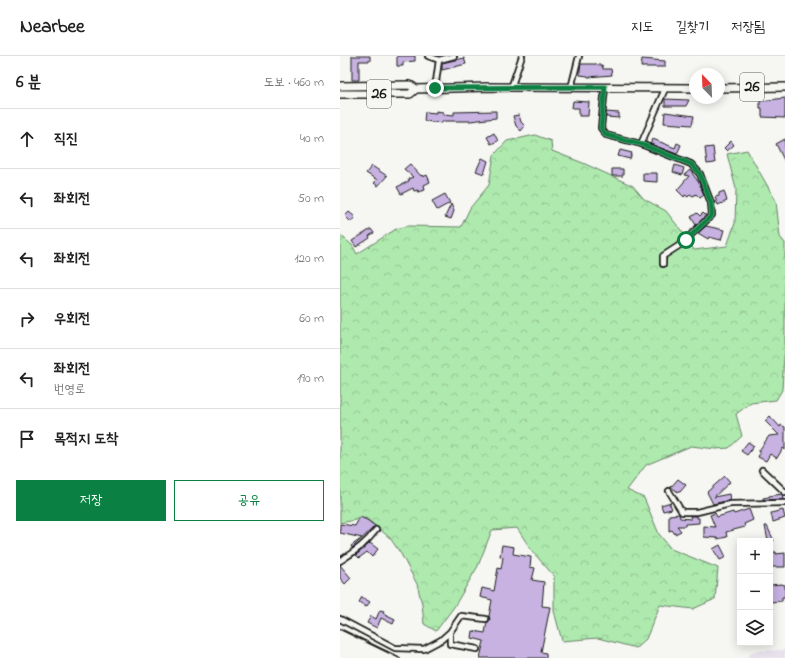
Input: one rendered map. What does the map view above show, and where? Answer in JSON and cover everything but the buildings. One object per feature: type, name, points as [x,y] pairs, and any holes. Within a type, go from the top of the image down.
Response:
[{"type":"main road","name":"26","points":[[340,86],[410,85],[416,89],[489,87],[689,88]]},
{"type":"main road","name":"26","points":[[725,88],[785,87]]},
{"type":"main road","name":"26","points":[[340,94],[410,94],[416,89]]},
{"type":"street","points":[[428,56],[438,60],[454,56]]},
{"type":"street","points":[[511,88],[522,56]]},
{"type":"street","points":[[570,88],[579,56]]},
{"type":"street","points":[[435,88],[438,60]]},
{"type":"street","points":[[605,87],[601,128],[606,135],[641,144],[691,164],[700,174],[711,203],[712,215],[680,245],[663,256],[663,264]]},
{"type":"street","points":[[641,144],[665,89]]},
{"type":"street","points":[[762,470],[785,492]]},
{"type":"street","points":[[670,491],[682,512],[697,512],[730,504],[785,503]]},
{"type":"street","points":[[340,561],[361,548],[376,530]]},
{"type":"street","points":[[340,619],[395,648],[424,648],[440,640],[450,632],[461,616],[486,619]]},
{"type":"street","points":[[450,632],[450,644],[477,649]]},
{"type":"shaded area","points":[[785,650],[785,658],[746,658],[754,651]]},
{"type":"green space","points":[[535,135],[551,141],[552,151],[583,163],[633,186],[644,199],[666,211],[687,238],[694,250],[727,246],[735,223],[736,189],[727,154],[747,150],[776,201],[780,237],[785,243],[785,353],[782,390],[776,400],[751,403],[736,414],[742,436],[729,448],[716,449],[691,446],[646,465],[627,490],[644,498],[659,534],[671,549],[718,568],[715,599],[693,609],[660,605],[646,639],[636,648],[598,638],[562,641],[554,611],[554,576],[532,551],[517,528],[492,530],[478,566],[454,607],[436,631],[424,624],[422,604],[417,584],[401,554],[390,538],[366,518],[340,523],[340,235],[352,245],[357,254],[396,229],[407,226],[461,227],[470,208],[489,185],[494,155],[507,141]]},
{"type":"railway","points":[[340,629],[400,658]]},
{"type":"route","points":[[435,88],[605,87],[601,128],[606,135],[641,144],[691,164],[700,174],[711,203],[712,215],[686,240]]}]
